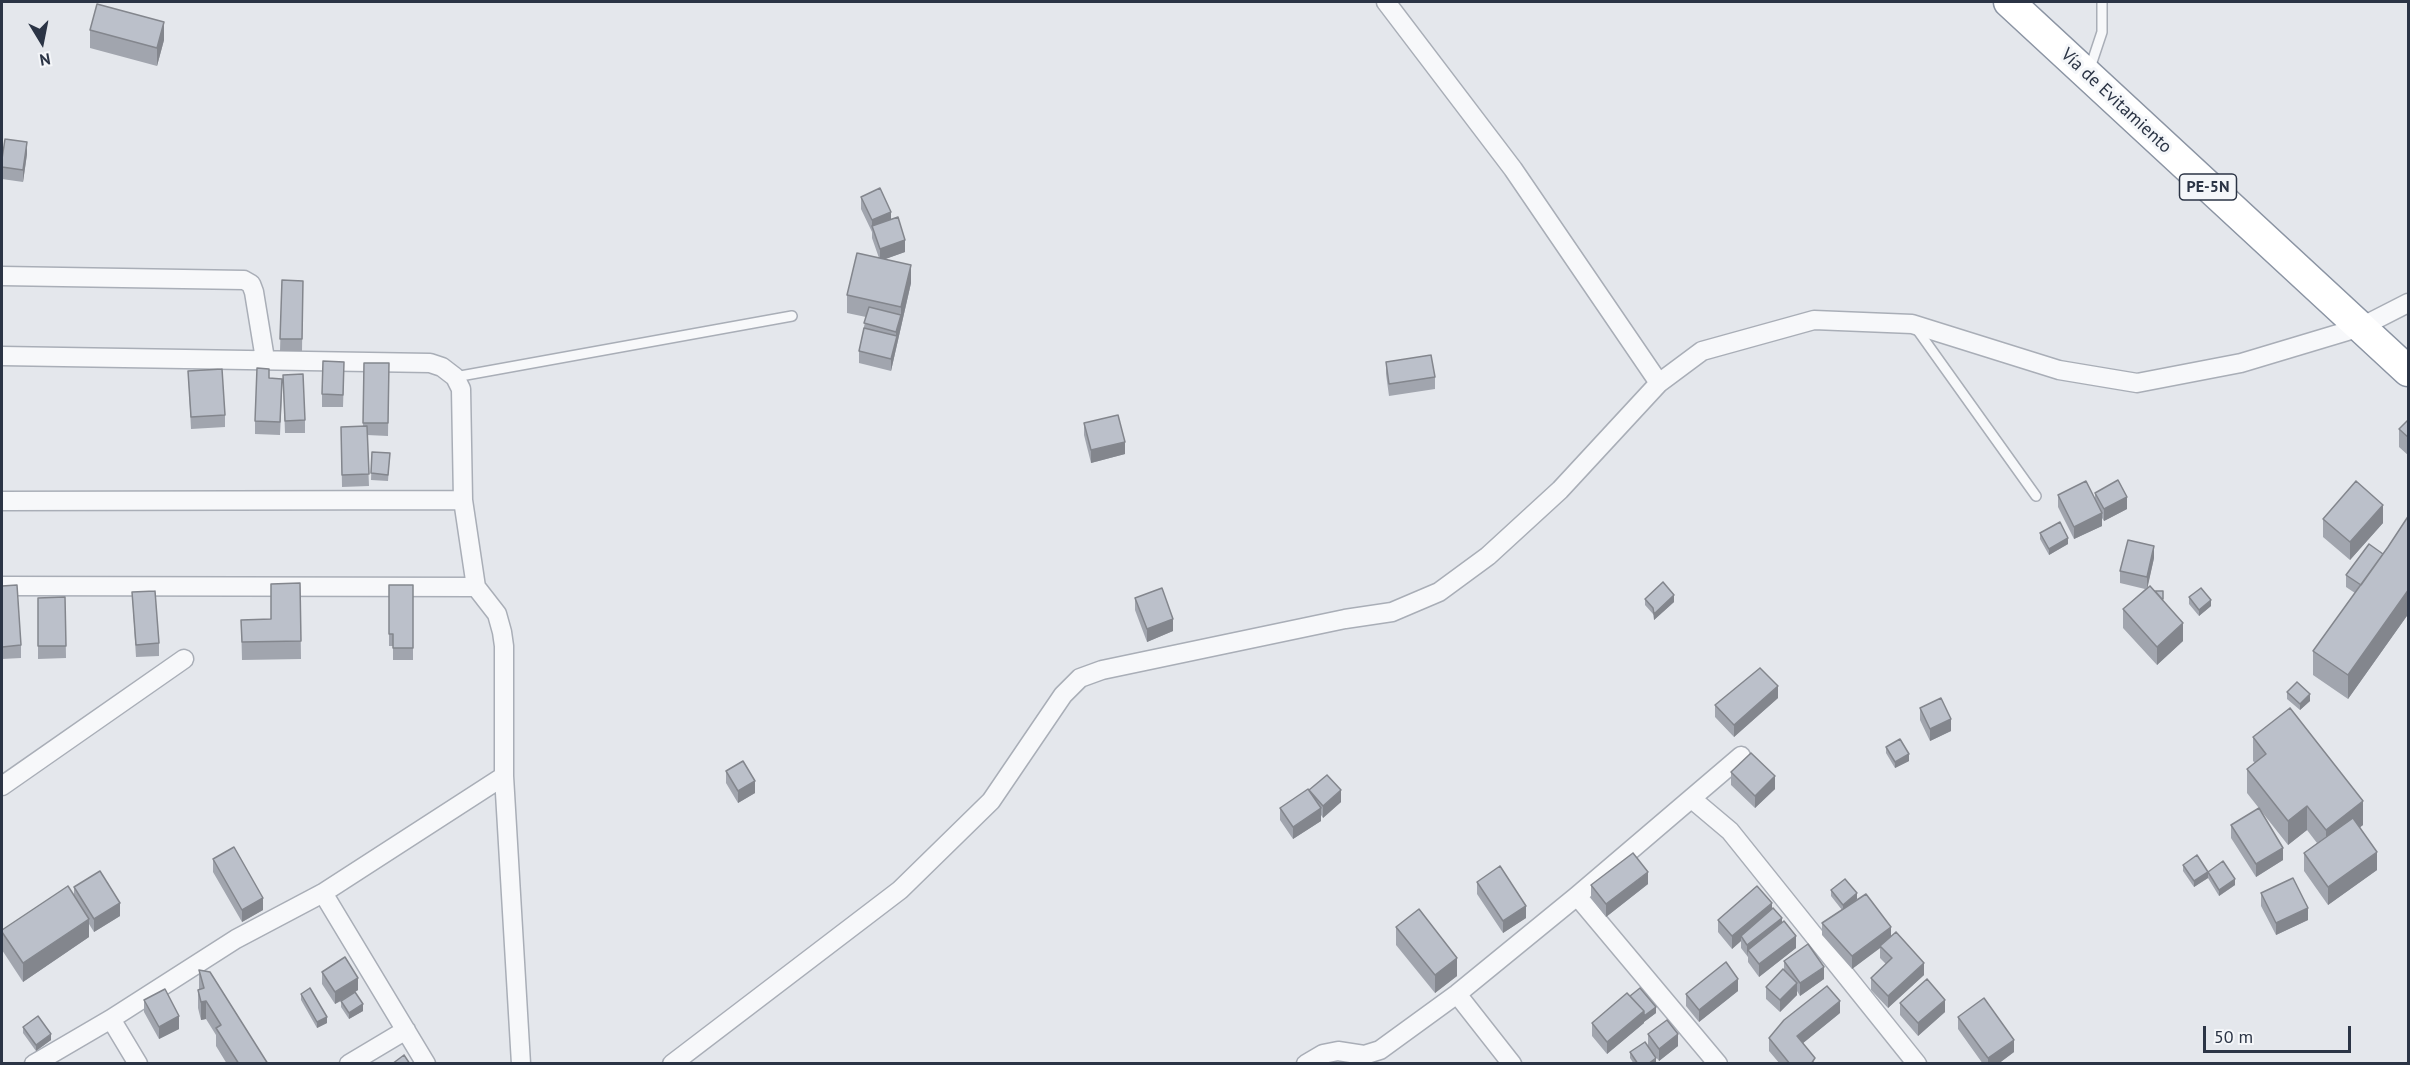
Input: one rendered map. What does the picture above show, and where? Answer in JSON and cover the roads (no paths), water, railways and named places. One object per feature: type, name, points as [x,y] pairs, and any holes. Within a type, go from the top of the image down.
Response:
[{"type":"highway","name":"Vía de Evitamiento","points":[[2009,2],[2409,370]]},
{"type":"street","points":[[1386,2],[1514,169],[1659,382]]},
{"type":"street","points":[[2,276],[244,280],[251,284],[254,292],[265,359]]},
{"type":"street","points":[[672,1064],[900,890],[991,801],[1064,695],[1080,678],[1102,670],[1345,619],[1392,612],[1439,592],[1488,556],[1560,490],[1659,382],[1702,351],[1814,320],[1912,324],[2059,370],[2137,383],[2241,363],[2361,327],[2409,303]]},
{"type":"street","points":[[2,356],[430,363],[442,367],[455,377],[461,389],[463,500],[476,587],[496,614],[502,632],[504,776],[521,1064]]},
{"type":"street","points":[[2,501],[463,500]]},
{"type":"street","points":[[2,586],[476,587]]},
{"type":"street","points":[[2,786],[184,659]]},
{"type":"street","points":[[1306,1064],[1323,1054],[1338,1051],[1368,1059],[1456,994],[1577,896],[1742,756]]},
{"type":"street","points":[[34,1064],[111,1019],[236,939],[323,893],[504,776]]},
{"type":"street","points":[[1692,799],[1730,831],[1917,1064]]},
{"type":"street","points":[[323,893],[426,1064]]},
{"type":"street","points":[[1577,896],[1718,1064]]},
{"type":"street","points":[[1456,994],[1512,1064]]},
{"type":"street","points":[[111,1019],[138,1064]]},
{"type":"street","points":[[349,1064],[406,1030]]},
{"type":"lane","points":[[2088,76],[2102,32],[2102,2]]},
{"type":"lane","points":[[455,377],[792,316]]},
{"type":"lane","points":[[1912,324],[2036,496]]}]
